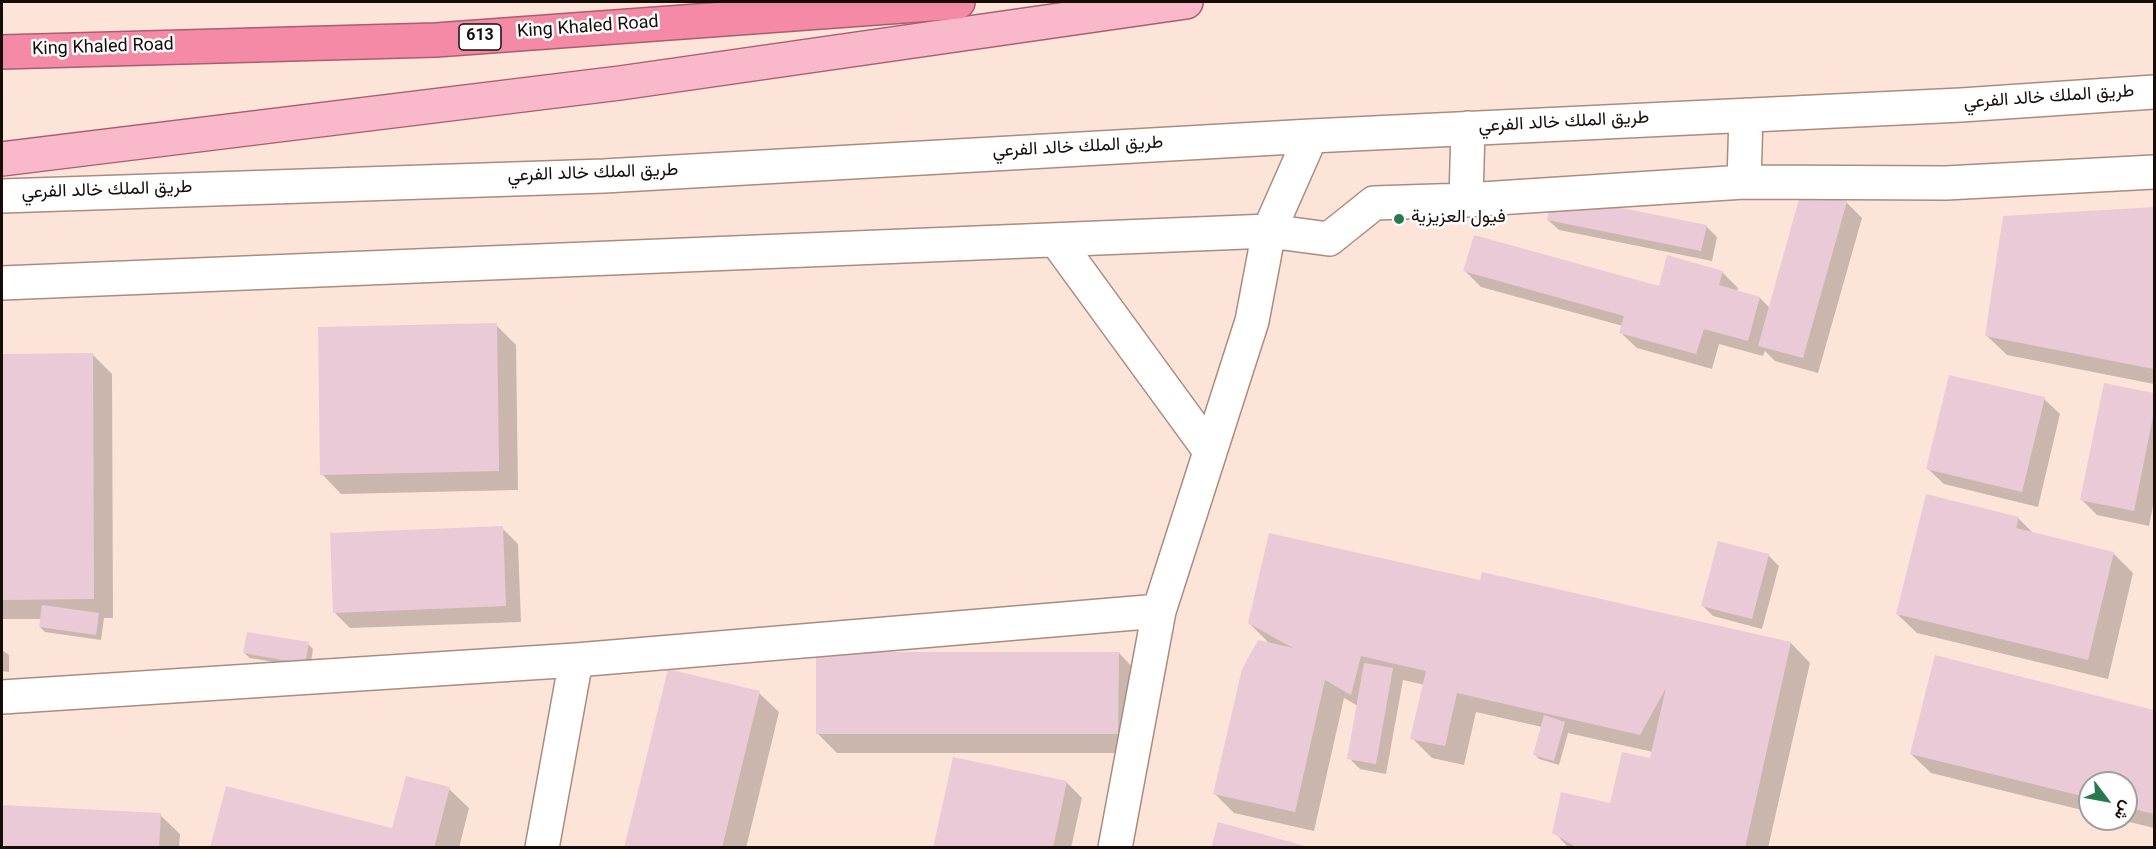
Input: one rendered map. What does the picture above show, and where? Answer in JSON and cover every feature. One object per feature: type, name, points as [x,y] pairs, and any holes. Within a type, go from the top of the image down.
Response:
[{"type":"highway","name":"King Khaled Road","points":[[2,52],[436,40],[958,2]]},
{"type":"main road","points":[[2,159],[620,82],[1186,2]]},
{"type":"street","name":"طريق الملك خالد الفرعي","points":[[2,196],[604,176],[1311,136],[1961,105],[2154,92]]},
{"type":"street","points":[[1744,182],[1746,115]]},
{"type":"street","points":[[1466,200],[1468,129]]},
{"type":"street","points":[[1115,848],[1159,611],[1252,321],[1269,231],[1311,136]]},
{"type":"street","points":[[2,283],[1269,231],[1329,239],[1374,202],[1466,200],[1744,182],[1946,183],[2154,172]]},
{"type":"street","points":[[1056,240],[1210,451]]},
{"type":"street","points":[[2,697],[576,660],[1159,611]]},
{"type":"street","points":[[542,848],[576,660]]},
{"type":"building","points":[[1802,188],[1847,201],[1803,358],[1758,346]]},
{"type":"building","points":[[1552,194],[1707,225],[1701,251],[1547,220]]},
{"type":"building","points":[[2154,207],[2154,369],[1985,336],[2003,216]]},
{"type":"building","points":[[1474,235],[1659,286],[1667,255],[1723,271],[1719,285],[1760,297],[1748,341],[1704,329],[1696,354],[1619,333],[1624,316],[1463,271]]},
{"type":"building","points":[[497,323],[499,471],[320,475],[318,327]]},
{"type":"building","points":[[93,353],[94,599],[2,600],[2,354]]},
{"type":"building","points":[[1949,375],[2045,397],[2022,492],[1926,469]]},
{"type":"building","points":[[2104,383],[2154,393],[2154,412],[2134,511],[2080,500]]},
{"type":"building","points":[[1926,494],[2019,517],[2016,528],[2114,552],[2088,660],[1896,614]]},
{"type":"building","points":[[503,526],[506,606],[333,613],[330,533]]},
{"type":"building","points":[[1269,533],[1480,580],[1482,572],[1791,642],[1745,848],[1578,848],[1552,833],[1561,792],[1610,803],[1622,752],[1650,758],[1666,688],[1640,735],[1457,693],[1445,746],[1410,739],[1426,671],[1361,656],[1351,695],[1325,680],[1295,812],[1213,794],[1242,669],[1258,640],[1293,648],[1248,623]]},
{"type":"building","points":[[1718,541],[1769,554],[1752,619],[1701,606]]},
{"type":"building","points":[[42,605],[99,613],[96,635],[39,627]]},
{"type":"building","points":[[247,632],[309,642],[305,664],[243,653]]},
{"type":"building","points":[[816,652],[1119,652],[1118,734],[816,734]]},
{"type":"building","points":[[1935,655],[2154,710],[2154,814],[2138,810],[2138,771],[2078,771],[2078,795],[1910,754]]},
{"type":"building","points":[[1364,663],[1393,668],[1376,764],[1347,759]]},
{"type":"building","points":[[668,669],[760,691],[722,848],[624,848]]},
{"type":"building","points":[[1544,715],[1565,722],[1554,761],[1533,755]]},
{"type":"building","points":[[953,757],[1067,781],[1053,848],[933,848]]},
{"type":"building","points":[[406,776],[450,787],[434,848],[210,848],[226,786],[392,828]]},
{"type":"building","points":[[2,805],[161,813],[159,848],[2,848]]},
{"type":"building","points":[[1218,822],[1309,847],[1309,848],[1211,848]]},
{"type":"place","name":"فيول العزيزية","points":[[1399,219]]}]
